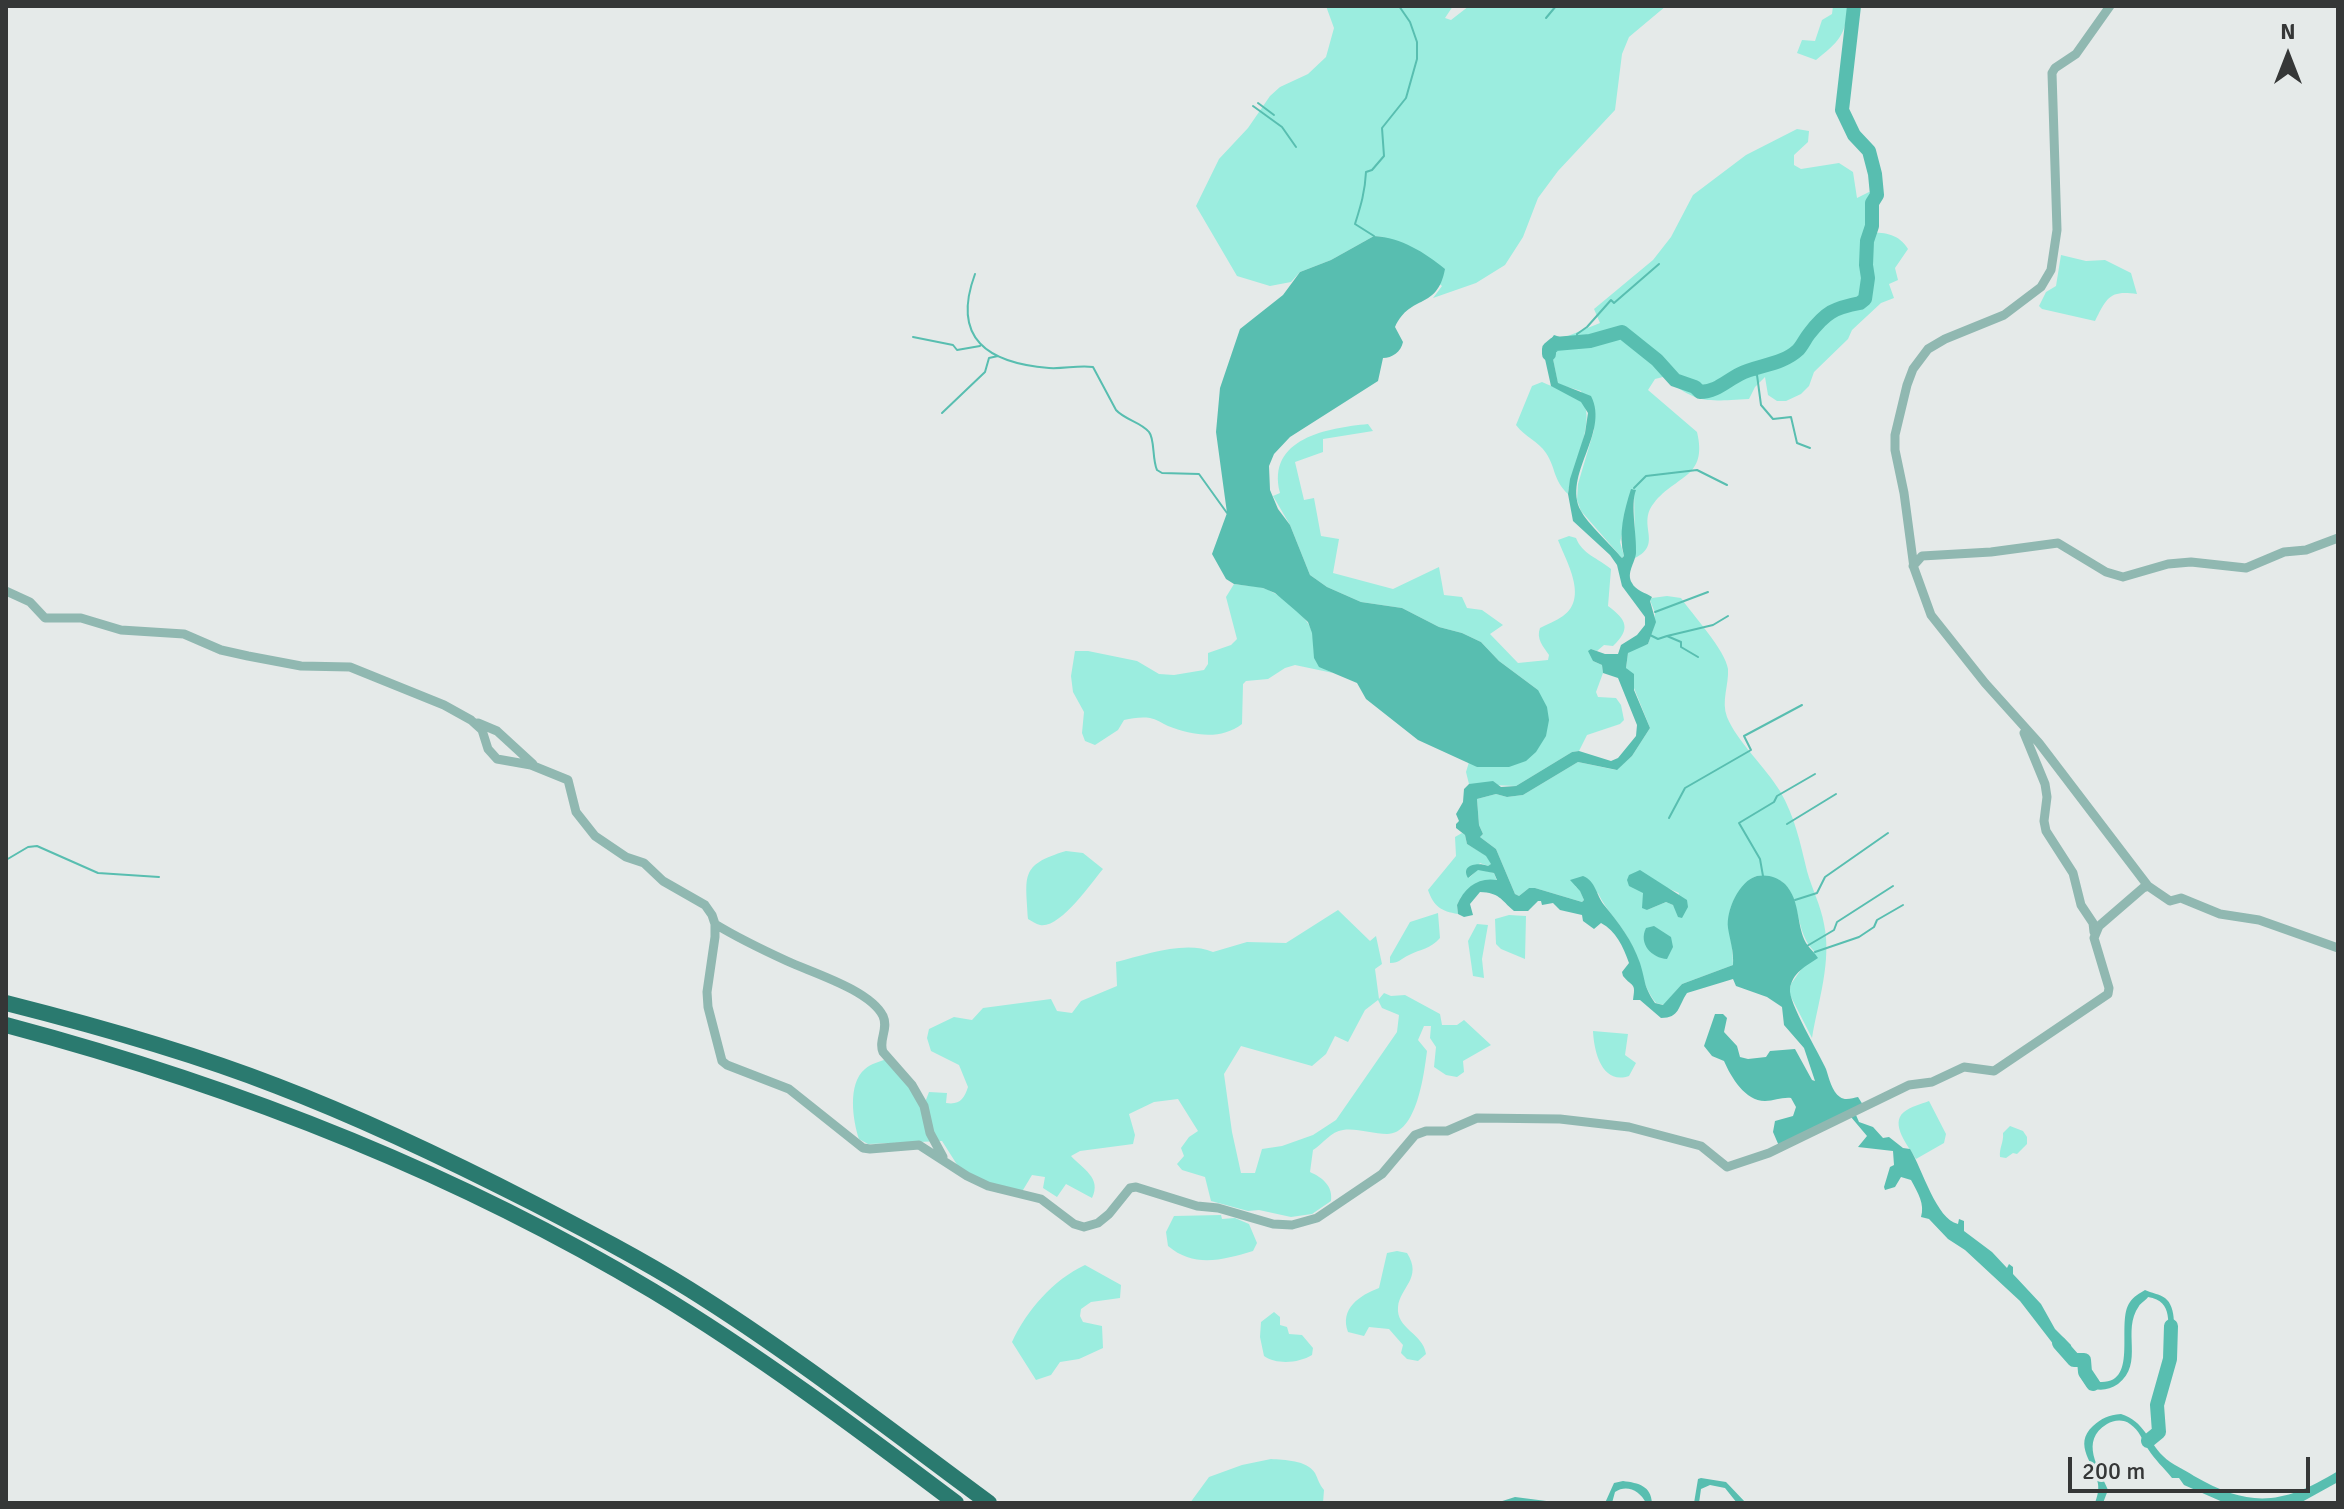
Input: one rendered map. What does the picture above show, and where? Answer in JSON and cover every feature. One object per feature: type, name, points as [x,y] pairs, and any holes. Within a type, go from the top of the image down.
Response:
[{"type":"highway","points":[[6,1003],[158,1045],[276,1085],[386,1131],[484,1178],[689,1289],[779,1348],[989,1503]]},
{"type":"highway","points":[[6,1025],[153,1067],[237,1095],[346,1138],[451,1185],[653,1291],[756,1357],[956,1503]]},
{"type":"street","points":[[2110,6],[2076,54],[2052,73],[2057,230],[2051,270],[2041,287],[2029,298],[1989,323],[1936,344],[1928,349],[1913,369],[1901,407],[1895,450],[1913,566],[1931,615],[2105,828],[2148,886],[2170,901],[2181,898],[2220,914],[2259,920],[2338,948]]},
{"type":"street","points":[[1913,566],[1922,556],[1991,552],[2058,543],[2106,572],[2123,577],[2168,564],[2191,562],[2246,568],[2284,552],[2306,550],[2338,538]]},
{"type":"street","points":[[6,591],[30,602],[45,618],[81,618],[121,630],[184,634],[221,650],[301,666],[350,667],[444,705],[497,731],[536,767]]},
{"type":"street","points":[[471,720],[482,730],[492,755],[568,780],[576,812],[595,836],[626,857],[638,859],[663,881],[705,905],[715,924],[708,1007],[722,1061],[789,1089],[863,1148],[919,1145],[988,1186],[1041,1199],[1074,1224],[1084,1227],[1098,1223],[1130,1188],[1136,1187],[1197,1206],[1218,1208],[1273,1224],[1292,1225],[1317,1218],[1382,1174],[1415,1135],[1426,1131],[1447,1131],[1486,1117],[1560,1119],[1629,1127],[1694,1143],[1727,1167],[1769,1153],[1909,1085],[1932,1082],[1964,1067],[1994,1071],[2108,994],[2109,988],[2094,938],[2093,923],[2081,905],[2073,873],[2046,831],[2045,784],[2019,722]]},
{"type":"street","points":[[2094,938],[2099,926],[2148,886]]},
{"type":"street","points":[[715,924],[787,961],[840,983],[878,1009],[886,1025],[880,1046],[912,1085],[924,1106],[930,1133],[945,1160]]},
{"type":"shaded area","points":[[1326,6],[1453,6],[1445,18],[1451,20],[1469,6],[1666,6],[1629,37],[1622,54],[1615,110],[1558,171],[1538,198],[1523,237],[1505,265],[1476,283],[1433,298],[1442,286],[1383,237],[1374,236],[1331,260],[1300,272],[1291,282],[1270,286],[1237,276],[1196,206],[1219,159],[1248,128],[1270,96],[1280,87],[1308,74],[1326,57],[1334,28]]},
{"type":"shaded area","points":[[1833,6],[1848,6],[1840,38],[1816,60],[1797,53],[1802,40],[1815,41],[1822,20],[1832,14]]},
{"type":"shaded area","points":[[1797,129],[1809,131],[1808,142],[1794,155],[1794,165],[1801,169],[1839,163],[1853,172],[1857,198],[1869,192],[1877,195],[1872,203],[1870,232],[1896,237],[1908,249],[1895,268],[1898,280],[1889,284],[1894,298],[1881,303],[1852,330],[1848,339],[1814,372],[1809,386],[1786,401],[1777,401],[1768,395],[1765,377],[1749,399],[1722,400],[1695,397],[1663,377],[1655,379],[1648,390],[1697,432],[1698,459],[1688,474],[1654,503],[1649,511],[1648,547],[1635,558],[1634,488],[1620,542],[1622,558],[1581,511],[1577,500],[1578,484],[1594,430],[1581,391],[1558,384],[1552,354],[1563,338],[1600,323],[1594,309],[1653,260],[1671,237],[1693,195],[1746,155]]},
{"type":"shaded area","points":[[1374,236],[1403,243],[1429,257],[1445,269],[1441,282],[1430,297],[1401,316],[1395,327],[1402,346],[1396,354],[1383,358],[1378,381],[1290,437],[1274,454],[1269,466],[1270,490],[1278,509],[1290,525],[1310,575],[1327,587],[1361,602],[1402,608],[1439,627],[1481,642],[1499,661],[1538,690],[1547,707],[1549,720],[1546,736],[1526,761],[1509,767],[1477,767],[1418,740],[1366,699],[1357,683],[1319,667],[1314,658],[1308,622],[1296,611],[1275,593],[1234,584],[1226,579],[1212,554],[1227,513],[1216,432],[1220,388],[1240,329],[1283,295],[1300,272],[1331,260]]},
{"type":"shaded area","points":[[2061,255],[2086,261],[2105,260],[2131,273],[2137,294],[2121,293],[2110,297],[2095,321],[2042,309],[2039,306],[2046,292],[2056,286]]},
{"type":"shaded area","points":[[1554,335],[1563,338],[1552,354],[1558,383],[1591,396],[1595,410],[1595,425],[1577,483],[1581,511],[1622,558],[1624,514],[1631,489],[1636,490],[1636,553],[1630,579],[1636,588],[1652,597],[1650,601],[1656,622],[1648,644],[1628,653],[1626,668],[1634,674],[1634,690],[1650,728],[1632,756],[1617,770],[1578,762],[1523,795],[1507,797],[1496,794],[1477,799],[1479,825],[1483,834],[1480,837],[1496,849],[1515,894],[1519,896],[1529,888],[1535,888],[1582,902],[1580,891],[1570,880],[1583,876],[1591,881],[1633,947],[1651,997],[1655,1003],[1663,1005],[1682,984],[1733,965],[1728,921],[1735,897],[1745,884],[1765,875],[1785,884],[1794,898],[1806,943],[1818,958],[1800,970],[1794,979],[1790,989],[1794,1005],[1835,1092],[1844,1099],[1858,1097],[1863,1105],[1779,1146],[1773,1132],[1775,1121],[1793,1116],[1796,1107],[1791,1098],[1765,1101],[1751,1097],[1735,1081],[1724,1061],[1712,1056],[1704,1046],[1715,1014],[1723,1014],[1727,1018],[1724,1032],[1737,1046],[1740,1057],[1766,1057],[1770,1051],[1795,1049],[1815,1081],[1804,1048],[1784,1025],[1782,1007],[1767,997],[1736,986],[1733,979],[1687,993],[1675,1014],[1661,1018],[1640,1000],[1633,1000],[1634,988],[1622,972],[1629,963],[1615,935],[1601,923],[1594,929],[1583,921],[1582,915],[1560,910],[1553,903],[1542,905],[1541,901],[1528,911],[1514,911],[1496,895],[1480,892],[1470,904],[1473,915],[1464,917],[1458,914],[1457,905],[1468,888],[1484,880],[1497,880],[1494,873],[1478,870],[1468,878],[1466,873],[1472,865],[1491,864],[1486,856],[1467,844],[1465,835],[1456,828],[1459,821],[1456,814],[1463,802],[1464,789],[1469,784],[1493,781],[1501,787],[1516,786],[1572,752],[1579,751],[1611,761],[1618,758],[1636,736],[1637,725],[1618,678],[1603,673],[1602,665],[1593,661],[1588,651],[1618,654],[1621,645],[1637,635],[1645,625],[1645,617],[1622,586],[1617,565],[1610,555],[1573,521],[1568,494],[1570,479],[1588,413],[1581,402],[1551,386],[1543,350]]},
{"type":"shaded area","points":[[1542,382],[1573,396],[1586,409],[1585,432],[1568,494],[1546,453],[1516,425],[1532,386]]},
{"type":"shaded area","points":[[1368,424],[1373,431],[1323,439],[1323,452],[1295,462],[1304,500],[1314,498],[1321,536],[1339,539],[1333,573],[1393,589],[1439,567],[1444,595],[1462,597],[1467,608],[1482,610],[1503,625],[1490,634],[1518,663],[1548,660],[1549,655],[1540,639],[1540,628],[1571,608],[1575,590],[1558,540],[1569,536],[1576,538],[1586,552],[1611,569],[1608,606],[1623,620],[1624,630],[1613,646],[1604,645],[1597,651],[1591,649],[1593,661],[1602,665],[1603,673],[1596,692],[1598,697],[1616,698],[1624,720],[1620,724],[1587,735],[1579,751],[1572,752],[1516,786],[1469,784],[1466,772],[1469,762],[1478,767],[1538,690],[1499,661],[1481,642],[1439,627],[1402,608],[1361,602],[1327,587],[1310,575],[1290,525],[1273,496],[1280,493],[1278,474],[1282,460],[1291,448],[1319,433]]},
{"type":"shaded area","points":[[1234,584],[1266,589],[1293,607],[1312,632],[1316,661],[1333,673],[1295,665],[1268,679],[1246,681],[1243,684],[1242,724],[1225,733],[1196,734],[1140,718],[1124,720],[1118,730],[1095,745],[1085,741],[1082,733],[1084,712],[1073,692],[1071,676],[1075,651],[1137,661],[1159,674],[1204,670],[1208,664],[1208,653],[1231,645],[1237,639],[1226,597]]},
{"type":"shaded area","points":[[1652,598],[1681,598],[1721,653],[1728,669],[1727,717],[1780,791],[1793,820],[1821,911],[1826,938],[1821,996],[1812,1038],[1789,993],[1791,984],[1814,951],[1801,928],[1790,891],[1782,882],[1771,877],[1754,877],[1742,889],[1730,909],[1733,965],[1682,984],[1664,1005],[1656,1003],[1651,995],[1628,938],[1598,893],[1575,886],[1580,890],[1582,902],[1535,888],[1529,888],[1519,896],[1515,894],[1496,849],[1480,837],[1483,834],[1479,825],[1477,799],[1496,794],[1507,797],[1523,795],[1578,762],[1616,770],[1632,756],[1650,728],[1626,668],[1628,653],[1648,644],[1655,613]],"holes":[[[1640,871],[1658,884],[1679,893],[1677,911],[1666,902],[1647,910]]]},
{"type":"shaded area","points":[[1462,833],[1467,844],[1487,856],[1492,864],[1480,863],[1469,878],[1478,869],[1494,873],[1497,881],[1461,897],[1457,905],[1458,914],[1439,907],[1428,890],[1456,856],[1455,837]]},
{"type":"shaded area","points":[[1066,851],[1083,853],[1103,869],[1066,913],[1048,924],[1038,925],[1028,919],[1026,892],[1029,874],[1040,861]]},
{"type":"shaded area","points":[[1640,870],[1687,900],[1688,907],[1682,918],[1678,917],[1673,905],[1666,902],[1647,910],[1642,908],[1643,893],[1629,886],[1627,880],[1629,875]]},
{"type":"shaded area","points":[[1338,910],[1370,941],[1376,936],[1382,964],[1375,969],[1379,999],[1384,993],[1405,995],[1440,1014],[1442,1025],[1457,1025],[1464,1020],[1491,1045],[1463,1061],[1464,1072],[1457,1077],[1446,1075],[1434,1067],[1436,1047],[1430,1038],[1431,1026],[1424,1026],[1418,1040],[1427,1051],[1426,1061],[1412,1114],[1397,1131],[1387,1134],[1339,1131],[1313,1150],[1310,1172],[1326,1183],[1331,1201],[1312,1214],[1291,1217],[1259,1210],[1248,1211],[1211,1201],[1205,1177],[1182,1170],[1177,1164],[1184,1156],[1181,1148],[1198,1131],[1178,1099],[1154,1102],[1129,1114],[1135,1135],[1133,1144],[1080,1151],[1071,1156],[1093,1179],[1092,1198],[1066,1184],[1057,1197],[1043,1188],[1045,1177],[1032,1175],[1020,1195],[963,1174],[942,1141],[868,1144],[859,1139],[854,1113],[856,1084],[865,1069],[876,1063],[889,1058],[924,1105],[929,1092],[947,1093],[946,1103],[955,1103],[963,1098],[968,1087],[959,1065],[931,1051],[927,1038],[929,1029],[954,1017],[972,1020],[983,1008],[1051,999],[1057,1011],[1072,1013],[1081,1001],[1117,986],[1116,962],[1178,948],[1213,952],[1247,942],[1286,943]],"holes":[[[1378,1000],[1382,1008],[1399,1015],[1397,1032],[1336,1120],[1313,1135],[1282,1146],[1262,1149],[1255,1173],[1241,1173],[1224,1074],[1241,1046],[1312,1066],[1326,1054],[1335,1036],[1348,1042],[1365,1010]]]},
{"type":"shaded area","points":[[1438,913],[1440,938],[1429,947],[1390,963],[1390,957],[1410,922]]},
{"type":"shaded area","points":[[1509,915],[1526,916],[1525,959],[1496,944],[1495,919]]},
{"type":"shaded area","points":[[1477,924],[1488,925],[1482,959],[1484,978],[1473,976],[1468,941]]},
{"type":"shaded area","points":[[1654,926],[1671,937],[1673,947],[1667,959],[1652,953],[1645,945],[1646,928]]},
{"type":"shaded area","points":[[1593,1031],[1628,1034],[1625,1055],[1636,1063],[1629,1076],[1612,1076],[1601,1065]]},
{"type":"shaded area","points":[[1929,1101],[1946,1134],[1944,1143],[1916,1159],[1899,1129],[1900,1117],[1906,1110]]},
{"type":"shaded area","points":[[1856,1115],[1859,1122],[1873,1127],[1883,1138],[1889,1137],[1903,1148],[1910,1149],[1943,1213],[1958,1224],[1959,1219],[1964,1221],[1964,1231],[2007,1268],[2009,1264],[2013,1267],[2013,1274],[2041,1304],[2055,1329],[2071,1345],[2072,1356],[2064,1358],[2020,1301],[1929,1219],[1921,1217],[1921,1203],[1911,1180],[1901,1177],[1895,1187],[1885,1190],[1890,1167],[1894,1165],[1893,1151],[1858,1147],[1867,1136],[1851,1117]]},
{"type":"shaded area","points":[[2010,1126],[2023,1131],[2027,1144],[2017,1154],[2000,1157],[2003,1133]]},
{"type":"shaded area","points":[[1221,1215],[1222,1219],[1235,1218],[1249,1224],[1257,1243],[1253,1251],[1220,1259],[1198,1260],[1168,1246],[1166,1232],[1174,1216]]},
{"type":"shaded area","points":[[1387,1253],[1407,1253],[1413,1269],[1398,1307],[1401,1321],[1424,1347],[1426,1354],[1418,1361],[1407,1359],[1401,1353],[1403,1345],[1389,1329],[1369,1327],[1364,1336],[1348,1332],[1346,1324],[1346,1316],[1353,1304],[1379,1288]]},
{"type":"shaded area","points":[[1085,1265],[1121,1285],[1120,1298],[1091,1302],[1081,1309],[1083,1322],[1102,1326],[1103,1348],[1079,1359],[1060,1362],[1051,1375],[1036,1380],[1012,1342],[1042,1297],[1062,1279]]},
{"type":"shaded area","points":[[2145,1290],[2163,1297],[2172,1307],[2174,1327],[2170,1345],[2166,1309],[2157,1299],[2148,1297],[2134,1316],[2132,1357],[2126,1376],[2110,1388],[2099,1390],[2087,1387],[2079,1375],[2085,1369],[2089,1369],[2100,1382],[2112,1380],[2119,1373],[2123,1363],[2126,1311],[2131,1300]]},
{"type":"shaded area","points":[[1274,1312],[1289,1334],[1302,1335],[1313,1348],[1312,1355],[1288,1362],[1264,1356],[1261,1322]]},
{"type":"shaded area","points":[[2121,1414],[2135,1421],[2170,1462],[2233,1494],[2250,1498],[2284,1496],[2338,1471],[2338,1482],[2300,1503],[2225,1503],[2184,1485],[2179,1478],[2172,1478],[2136,1430],[2127,1422],[2118,1421],[2107,1424],[2094,1438],[2096,1464],[2108,1490],[2103,1503],[2095,1503],[2098,1484],[2086,1455],[2084,1440],[2099,1421]]},
{"type":"shaded area","points":[[1271,1459],[1307,1465],[1324,1490],[1323,1503],[1190,1503],[1209,1477]]},
{"type":"shaded area","points":[[1698,1479],[1726,1482],[1746,1503],[1737,1503],[1725,1488],[1710,1485],[1701,1489],[1699,1503],[1694,1503]]},
{"type":"shaded area","points":[[1623,1481],[1643,1486],[1652,1503],[1646,1503],[1633,1490],[1624,1489],[1615,1492],[1612,1503],[1605,1503],[1614,1483]]},
{"type":"shaded area","points":[[1515,1497],[1562,1503],[1496,1503]]},
{"type":"waterway","points":[[1374,236],[1355,224],[1366,172],[1372,170],[1384,156],[1382,128],[1406,98],[1417,59],[1417,42],[1410,22],[1399,6]]},
{"type":"waterway","points":[[1546,18],[1556,6]]},
{"type":"waterway","points":[[1549,354],[1549,349],[1555,344],[1590,341],[1622,332],[1657,360],[1675,380],[1706,392],[1747,371],[1792,355],[1826,316],[1865,299],[1867,241],[1872,226],[1872,203],[1877,195],[1869,151],[1854,135],[1842,110],[1854,6]]},
{"type":"waterway","points":[[1258,103],[1274,115]]},
{"type":"waterway","points":[[1253,106],[1282,127],[1296,147]]},
{"type":"waterway","points":[[1577,342],[1577,334],[1611,300],[1614,303],[1659,264]]},
{"type":"waterway","points":[[975,274],[968,315],[972,331],[980,344],[992,353],[1027,365],[1093,367],[1116,410],[1149,432],[1157,470],[1162,473],[1199,474],[1227,513]]},
{"type":"waterway","points":[[913,337],[953,345],[957,350],[980,346]]},
{"type":"waterway","points":[[942,413],[985,372],[989,358],[998,356]]},
{"type":"waterway","points":[[1747,371],[1757,375],[1761,405],[1773,419],[1791,417],[1797,443],[1810,448]]},
{"type":"waterway","points":[[1634,488],[1646,476],[1697,470],[1727,485]]},
{"type":"waterway","points":[[1655,612],[1708,592]]},
{"type":"waterway","points":[[1667,636],[1713,625],[1728,616]]},
{"type":"waterway","points":[[1650,635],[1658,639],[1667,636],[1681,642],[1681,647],[1698,657]]},
{"type":"waterway","points":[[1669,818],[1685,788],[1751,750],[1744,736],[1802,705]]},
{"type":"waterway","points":[[1763,876],[1760,859],[1739,823],[1815,774]]},
{"type":"waterway","points":[[1787,824],[1836,794]]},
{"type":"waterway","points":[[1795,900],[1817,893],[1825,877],[1888,833]]},
{"type":"waterway","points":[[6,860],[28,847],[37,846],[98,873],[159,877]]},
{"type":"waterway","points":[[1807,946],[1834,930],[1837,922],[1893,886]]},
{"type":"waterway","points":[[1815,952],[1859,937],[1874,927],[1877,920],[1903,905]]},
{"type":"waterway","points":[[2148,1441],[2159,1432],[2157,1405],[2170,1359],[2171,1326]]},
{"type":"waterway","points":[[2059,1343],[2074,1360],[2084,1360],[2085,1372],[2093,1384]]}]
